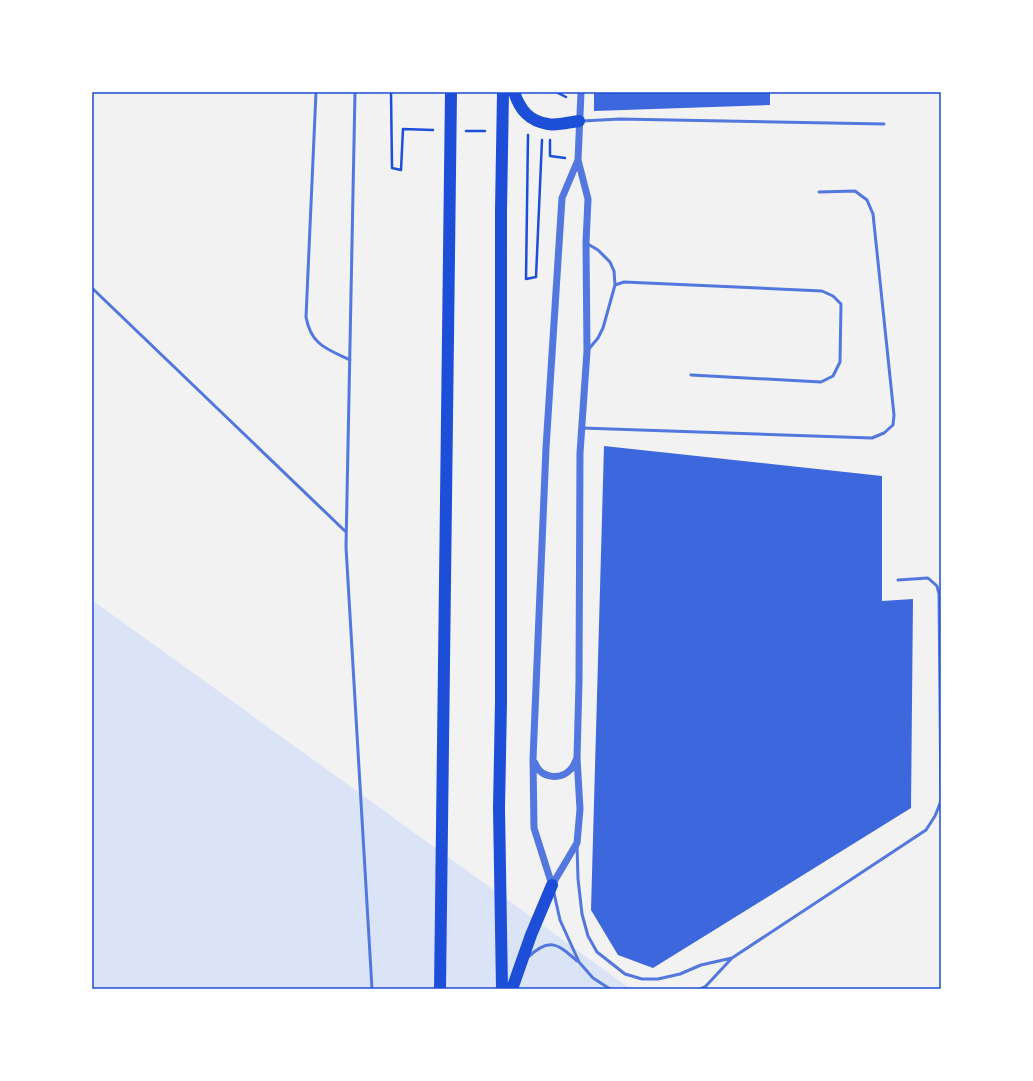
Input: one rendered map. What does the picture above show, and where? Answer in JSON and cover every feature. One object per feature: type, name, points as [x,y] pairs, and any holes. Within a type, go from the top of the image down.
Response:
[{"type":"highway","points":[[440,989],[450,92]]},
{"type":"highway","points":[[502,989],[499,808],[501,702],[501,210],[503,92]]},
{"type":"highway","points":[[514,92],[518,105],[529,118],[549,125],[579,121]]},
{"type":"highway","points":[[512,989],[531,935],[552,885]]},
{"type":"street","points":[[552,885],[577,843],[580,809],[577,758],[579,682],[580,453],[587,351],[586,243],[588,199],[578,160],[581,92]]},
{"type":"street","points":[[552,885],[534,828],[533,759],[546,448],[562,198],[578,160]]},
{"type":"street","points":[[533,759],[537,769],[544,774],[553,777],[563,775],[571,769],[577,758]]},
{"type":"lane","points":[[316,92],[306,317],[308,329],[316,340],[324,347],[350,360]]},
{"type":"lane","points":[[355,92],[346,547],[372,989]]},
{"type":"lane","points":[[579,121],[620,119],[884,124]]},
{"type":"lane","points":[[582,428],[872,438],[884,433],[892,425],[894,416],[873,214],[867,200],[855,191],[819,192]]},
{"type":"lane","points":[[586,243],[598,250],[610,262],[614,271],[615,285],[603,328],[598,338],[587,351]]},
{"type":"lane","points":[[615,285],[624,282],[822,291],[833,296],[841,304],[840,362],[833,376],[821,382],[691,375]]},
{"type":"lane","points":[[92,288],[346,532]]},
{"type":"lane","points":[[700,989],[705,987],[732,958],[915,838],[926,830],[935,816],[941,802],[939,594],[937,586],[928,578],[898,580]]},
{"type":"lane","points":[[577,843],[578,879],[582,914],[588,936],[597,952],[615,968],[625,974],[642,979],[658,979],[680,974],[701,965],[732,958]]},
{"type":"lane","points":[[552,885],[560,920],[579,962]]},
{"type":"lane","points":[[522,963],[538,948],[548,945],[557,945],[579,962],[593,978],[610,989]]},
{"type":"shaded area","points":[[92,600],[631,989],[92,989]]},
{"type":"building","points":[[594,92],[770,92],[770,105],[594,111]]},
{"type":"building","points":[[604,446],[882,476],[882,601],[913,599],[911,808],[653,968],[618,955],[591,910]]}]
